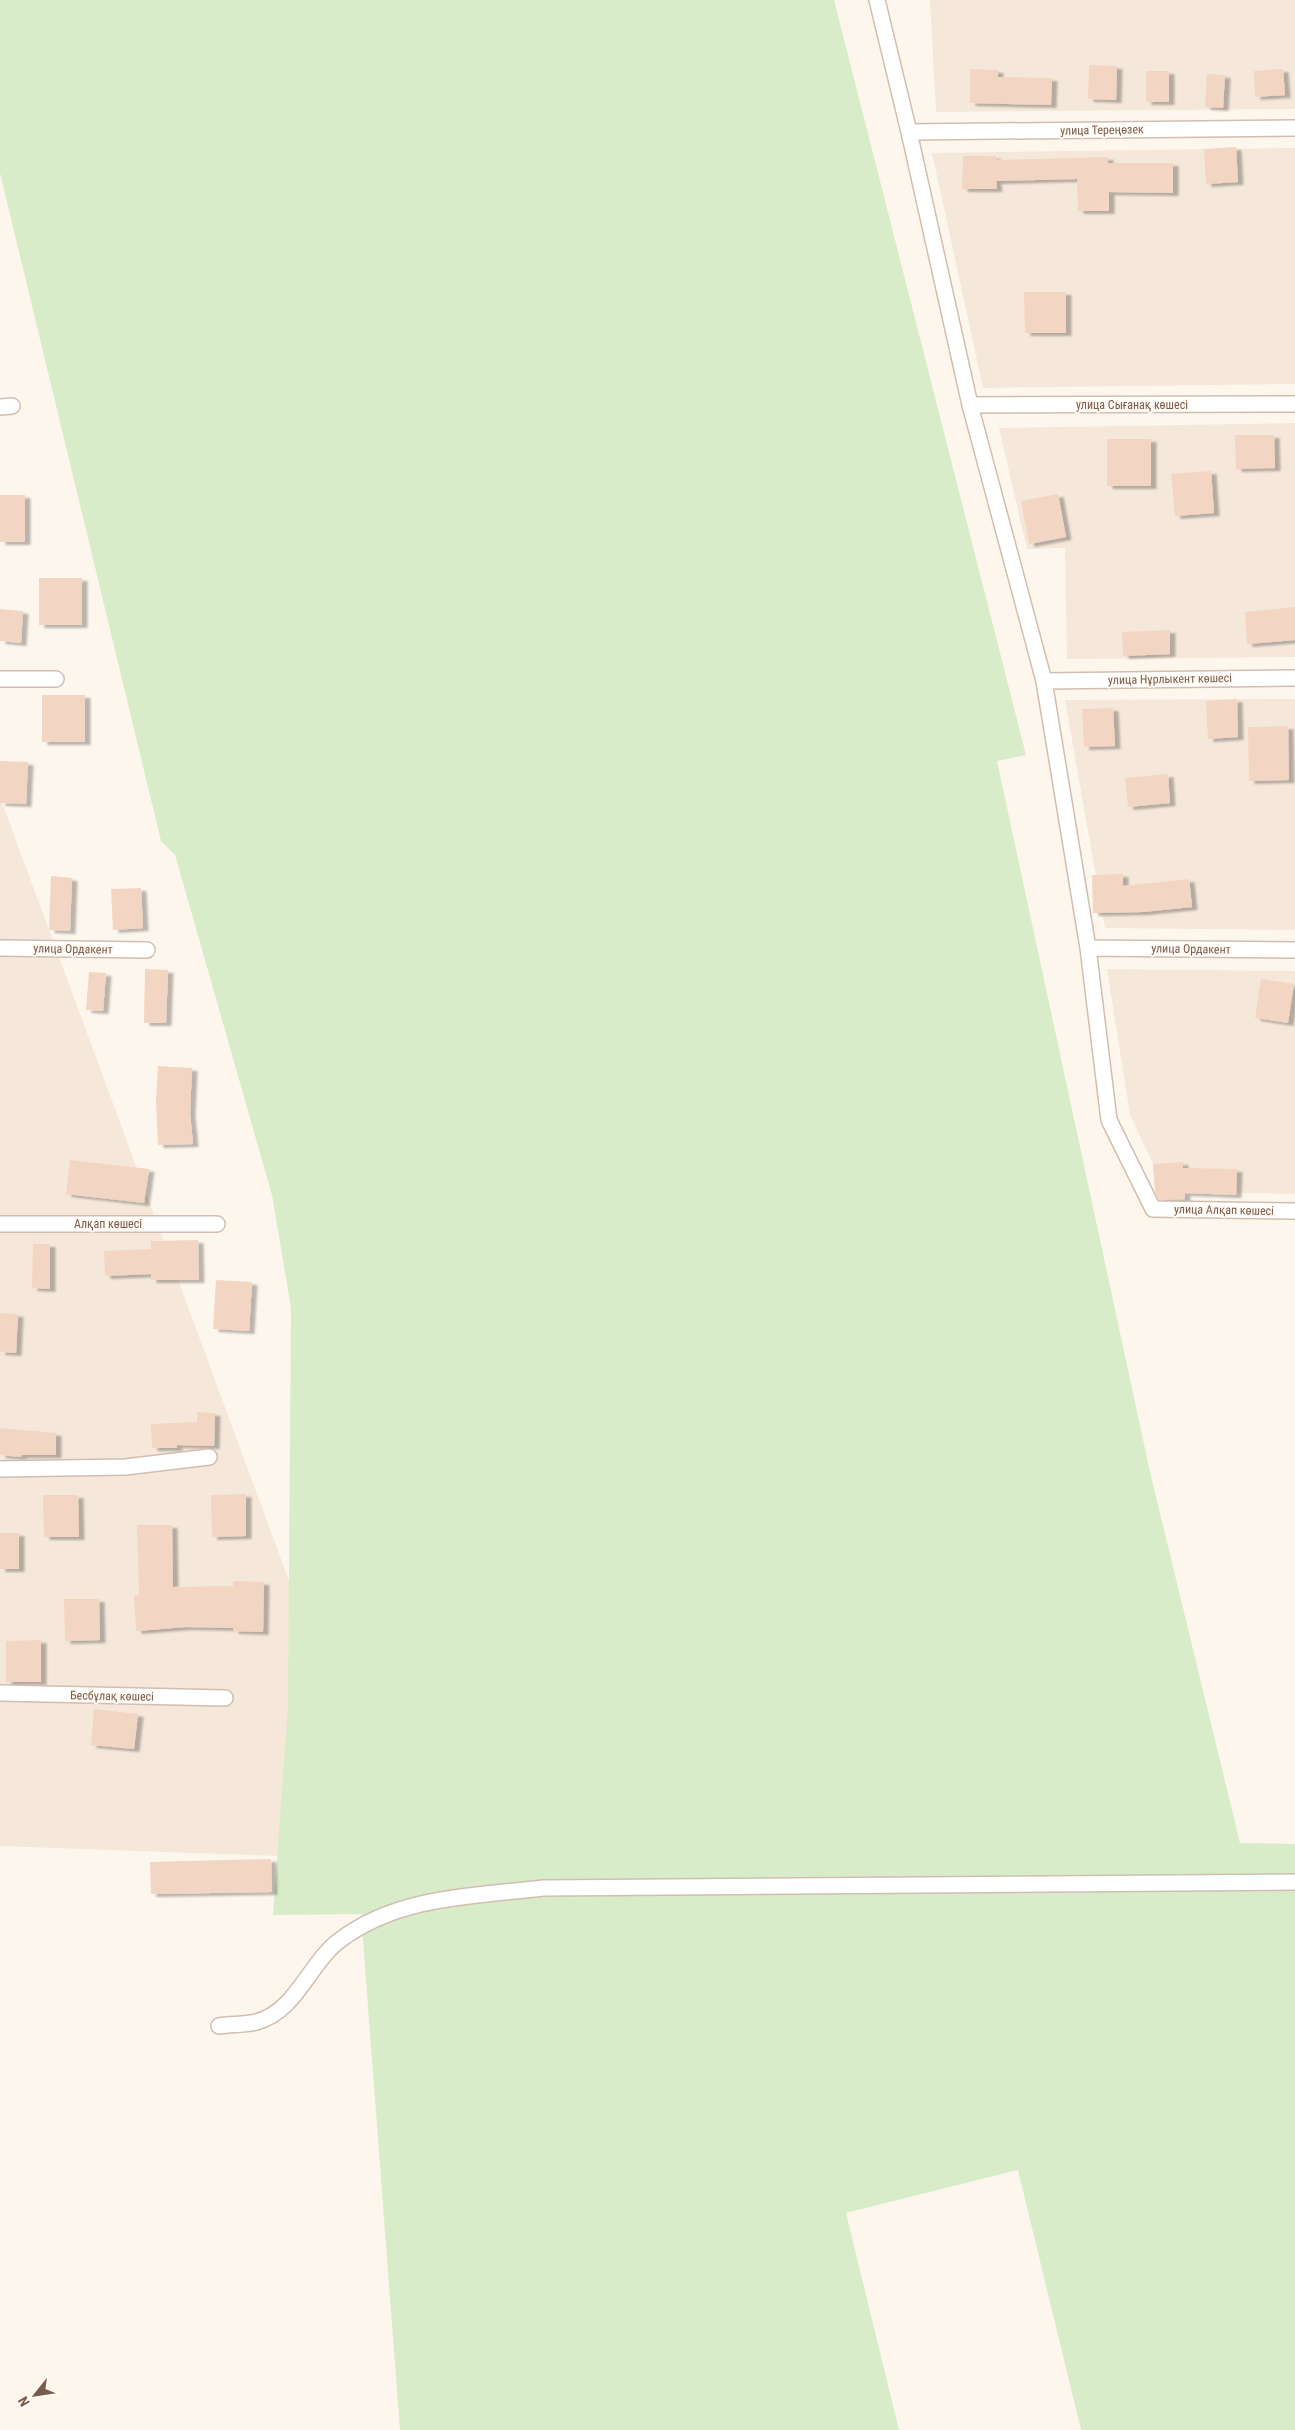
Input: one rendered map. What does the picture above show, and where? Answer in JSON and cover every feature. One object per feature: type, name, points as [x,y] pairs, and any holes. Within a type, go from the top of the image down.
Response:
[{"type":"street","points":[[877,0],[909,132],[970,405],[1044,680],[1088,948]]},
{"type":"street","name":"улица Тереңөзек","points":[[909,132],[1295,128]]},
{"type":"street","name":"улица Сығанақ көшесі","points":[[970,405],[1295,404]]},
{"type":"street","name":"улица Нұрлыкент көшесі","points":[[1044,680],[1295,678]]},
{"type":"street","points":[[0,679],[56,679]]},
{"type":"street","name":"улица Ордакент","points":[[0,948],[147,950]]},
{"type":"street","name":"улица Ордакент","points":[[1088,948],[1295,950]]},
{"type":"street","name":"улица Алқап көшесі","points":[[1088,948],[1109,1120],[1153,1209],[1295,1211]]},
{"type":"street","name":"Алқап көшесі","points":[[0,1224],[217,1224]]},
{"type":"street","points":[[0,1469],[125,1467],[209,1457]]},
{"type":"street","name":"Бесбұлақ көшесі","points":[[0,1694],[225,1698]]},
{"type":"street","points":[[219,2026],[258,2022],[285,2006],[339,1941],[386,1914],[431,1901],[543,1888],[1295,1882]]},
{"type":"shaded area","points":[[930,0],[1295,0],[1295,109],[936,112]]},
{"type":"shaded area","points":[[1295,148],[1295,384],[983,388],[932,153]]},
{"type":"shaded area","points":[[1295,423],[1295,657],[1067,659],[1065,548],[1027,549],[999,428]]},
{"type":"shaded area","points":[[1295,699],[1295,930],[1105,928],[1065,700]]},
{"type":"shaded area","points":[[0,797],[392,1860],[0,1846]]},
{"type":"shaded area","points":[[1107,969],[1295,971],[1295,1194],[1166,1191],[1130,1115]]},
{"type":"green space","points":[[0,0],[834,0],[1026,755],[997,761],[1150,1472],[1240,1843],[1295,1844],[1295,2430],[1081,2430],[1018,2170],[846,2213],[899,2430],[400,2430],[361,1914],[273,1915],[288,1706],[291,1308],[272,1195],[175,855],[161,841],[0,173]]},
{"type":"building","points":[[1089,65],[1117,66],[1116,100],[1088,99]]},
{"type":"building","points":[[970,69],[998,70],[998,77],[1052,78],[1051,105],[970,103]]},
{"type":"building","points":[[1283,69],[1285,95],[1255,97],[1254,71]]},
{"type":"building","points":[[1146,71],[1169,71],[1169,102],[1146,102]]},
{"type":"building","points":[[1207,74],[1225,75],[1223,108],[1205,107]]},
{"type":"building","points":[[1236,147],[1238,182],[1206,184],[1204,149]]},
{"type":"building","points":[[963,156],[996,156],[996,160],[1108,157],[1108,163],[1173,163],[1173,193],[1109,192],[1109,211],[1078,211],[1077,179],[996,181],[997,189],[962,189]]},
{"type":"building","points":[[1024,292],[1066,292],[1066,333],[1025,333]]},
{"type":"building","points":[[1235,435],[1274,435],[1275,468],[1236,469]]},
{"type":"building","points":[[1107,439],[1151,439],[1151,486],[1107,486]]},
{"type":"building","points":[[1211,471],[1214,513],[1175,516],[1171,474]]},
{"type":"building","points":[[1058,494],[1066,537],[1029,544],[1021,501]]},
{"type":"building","points":[[0,495],[25,495],[25,542],[0,542]]},
{"type":"building","points":[[39,578],[82,578],[82,625],[39,625]]},
{"type":"building","points":[[1295,607],[1295,640],[1247,644],[1245,612]]},
{"type":"building","points":[[0,609],[23,611],[21,643],[0,641]]},
{"type":"building","points":[[1170,630],[1170,654],[1123,656],[1122,632]]},
{"type":"building","points":[[42,695],[85,695],[85,742],[42,742]]},
{"type":"building","points":[[1237,699],[1238,737],[1208,739],[1206,701]]},
{"type":"building","points":[[1113,708],[1115,746],[1084,747],[1082,709]]},
{"type":"building","points":[[1288,726],[1289,780],[1249,781],[1248,727]]},
{"type":"building","points":[[0,761],[28,762],[26,804],[0,803]]},
{"type":"building","points":[[1168,774],[1170,803],[1128,807],[1125,778]]},
{"type":"building","points":[[1123,874],[1123,886],[1189,879],[1192,907],[1143,912],[1093,913],[1092,875]]},
{"type":"building","points":[[51,876],[72,878],[70,931],[49,930]]},
{"type":"building","points":[[141,888],[143,928],[113,930],[111,889]]},
{"type":"building","points":[[145,969],[168,970],[166,1023],[144,1023]]},
{"type":"building","points":[[89,972],[106,973],[103,1011],[86,1010]]},
{"type":"building","points":[[1261,979],[1294,984],[1288,1023],[1255,1018]]},
{"type":"building","points":[[158,1066],[192,1068],[190,1113],[193,1144],[158,1145],[156,1100]]},
{"type":"building","points":[[70,1160],[149,1169],[144,1203],[66,1194]]},
{"type":"building","points":[[1183,1162],[1183,1168],[1237,1169],[1236,1195],[1185,1193],[1185,1199],[1159,1200],[1155,1192],[1153,1164]]},
{"type":"building","points":[[198,1240],[199,1280],[151,1280],[151,1274],[105,1276],[104,1251],[151,1249],[151,1241]]},
{"type":"building","points":[[33,1244],[50,1244],[50,1289],[32,1288]]},
{"type":"building","points":[[216,1280],[252,1282],[249,1331],[213,1329]]},
{"type":"building","points":[[0,1313],[18,1314],[16,1353],[0,1352]]},
{"type":"building","points":[[197,1412],[215,1413],[214,1446],[177,1445],[177,1448],[152,1448],[151,1424],[197,1422]]},
{"type":"building","points":[[0,1428],[56,1433],[56,1455],[22,1455],[21,1457],[0,1455]]},
{"type":"building","points":[[246,1494],[246,1536],[212,1537],[211,1495]]},
{"type":"building","points":[[43,1495],[78,1495],[79,1537],[44,1537]]},
{"type":"building","points":[[137,1525],[172,1525],[173,1587],[233,1586],[233,1581],[264,1582],[263,1632],[233,1631],[233,1628],[186,1627],[136,1631],[134,1596],[139,1595]]},
{"type":"building","points":[[0,1533],[19,1533],[19,1569],[0,1569]]},
{"type":"building","points":[[64,1599],[99,1599],[100,1640],[65,1641]]},
{"type":"building","points":[[41,1640],[41,1682],[6,1682],[6,1641]]},
{"type":"building","points":[[94,1709],[138,1714],[134,1749],[91,1745]]},
{"type":"building","points":[[271,1859],[272,1892],[151,1894],[150,1862]]}]
